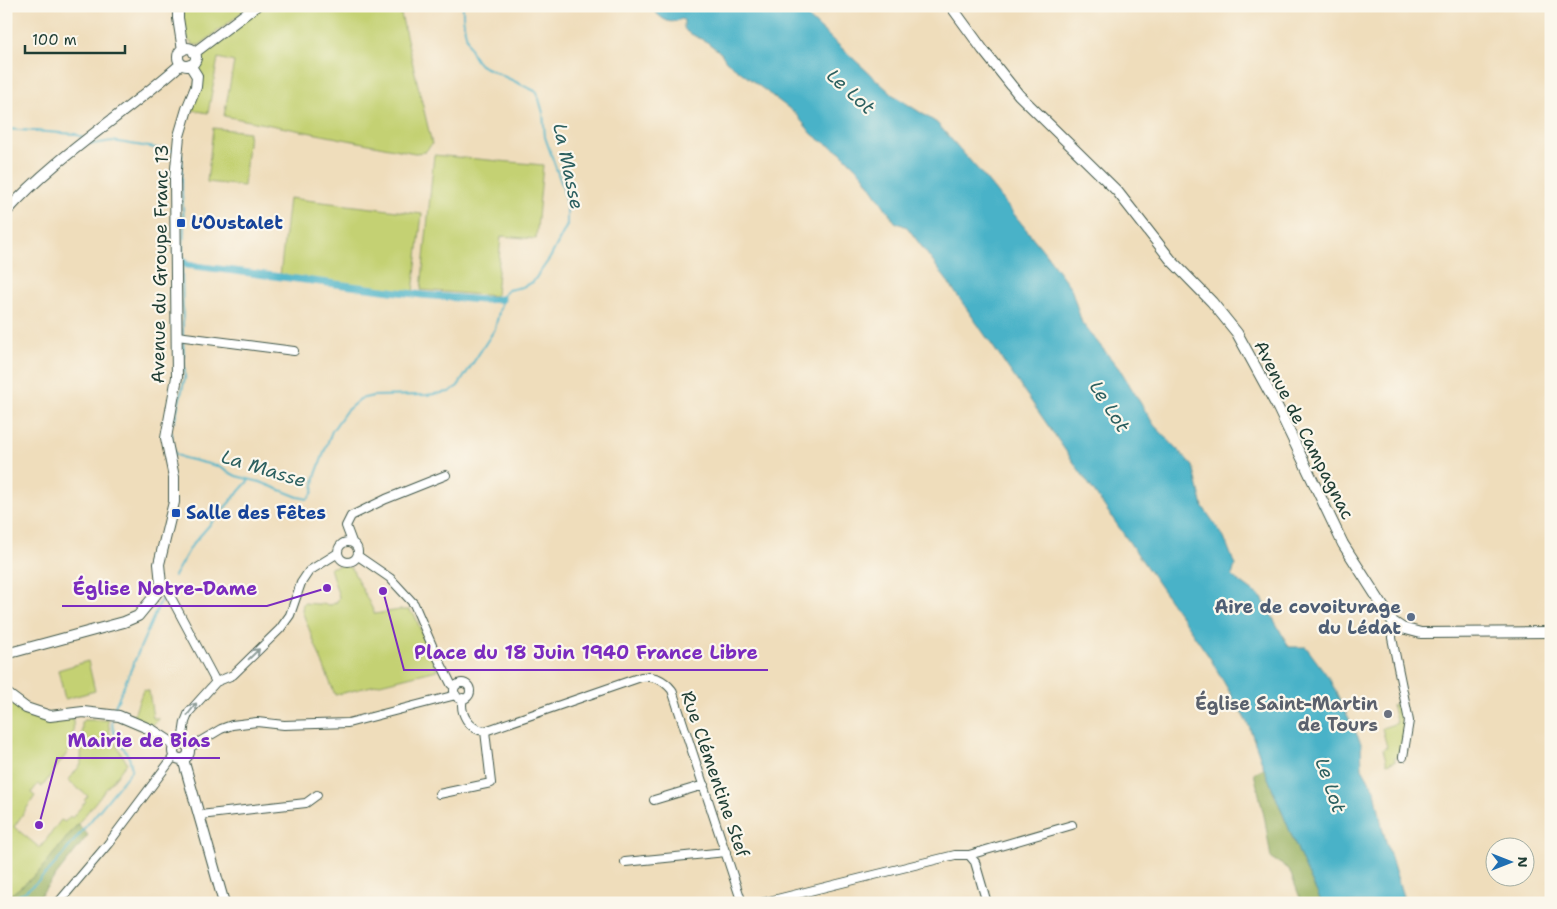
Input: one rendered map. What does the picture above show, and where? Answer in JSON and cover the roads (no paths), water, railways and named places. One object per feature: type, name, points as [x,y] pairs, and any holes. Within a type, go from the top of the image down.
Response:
[{"type":"street","points":[[178,6],[183,50],[178,56],[186,64]]},
{"type":"street","points":[[194,53],[256,6]]},
{"type":"street","name":"Avenue de Campagnac","points":[[951,6],[968,31],[1019,95],[1051,129],[1117,191],[1171,260],[1212,302],[1236,333],[1278,408],[1343,544],[1393,622]]},
{"type":"street","points":[[183,50],[190,50],[194,53]]},
{"type":"street","points":[[6,212],[57,162],[186,64],[194,61],[194,53]]},
{"type":"street","name":"Avenue du Groupe Franc 13","points":[[161,584],[159,564],[174,502],[174,477],[166,438],[182,336],[175,179],[182,127],[196,87],[197,76],[186,64]]},
{"type":"street","points":[[182,336],[294,350]]},
{"type":"street","points":[[338,553],[341,559],[348,562],[356,559],[358,556],[359,552],[356,544],[352,542],[346,526],[351,516],[386,499],[446,475]]},
{"type":"street","points":[[224,903],[181,750],[185,722],[189,712],[216,682],[233,675],[280,629],[290,615],[301,583],[310,571],[338,553],[341,544],[348,541],[352,542]]},
{"type":"street","points":[[358,556],[390,578],[414,604],[434,650],[458,694],[466,720],[477,729],[485,731],[491,783],[439,794]]},
{"type":"street","points":[[6,654],[124,622],[138,616],[156,594],[161,584],[167,590],[216,682]]},
{"type":"street","points":[[1393,622],[1402,628],[1420,633],[1551,632]]},
{"type":"street","points":[[1393,622],[1392,638],[1409,721],[1403,757]]},
{"type":"street","name":"Rue Clémentine Stef","points":[[485,731],[641,677],[651,676],[666,682],[672,690],[742,903]]},
{"type":"street","points":[[6,693],[26,708],[50,716],[83,712],[119,716],[152,730],[181,750]]},
{"type":"street","points":[[58,903],[108,844],[181,750],[221,729],[232,725],[258,722],[284,725],[348,723],[458,694]]},
{"type":"street","points":[[654,800],[704,785]]},
{"type":"street","points":[[200,815],[306,802],[317,795]]},
{"type":"street","points":[[761,903],[955,855],[969,855],[1072,825]]},
{"type":"street","points":[[625,862],[726,852]]},
{"type":"street","points":[[969,855],[975,862],[988,903]]},
{"type":"water","name":"Le Lot","points":[[649,6],[796,6],[893,95],[937,123],[980,172],[1071,288],[1082,323],[1121,371],[1154,425],[1193,466],[1203,507],[1224,537],[1235,565],[1232,576],[1262,598],[1289,647],[1306,647],[1329,678],[1361,743],[1362,768],[1375,791],[1383,831],[1405,903],[1322,903],[1303,863],[1249,726],[1210,658],[948,282],[907,227],[895,222],[863,175],[839,151],[812,134],[795,113],[726,61],[721,53],[707,42],[687,32],[684,28],[684,20],[668,21],[660,17]]},
{"type":"waterway","name":"La Masse","points":[[172,433],[175,454],[217,466],[236,476],[260,482],[308,499],[313,492],[315,477],[332,431],[346,411],[360,399],[373,396],[427,395],[449,392],[458,386],[495,329],[503,295],[508,290],[533,282],[550,258],[567,225],[567,210],[563,188],[545,137],[543,113],[537,92],[480,65],[469,46],[463,6]]},
{"type":"waterway","name":"La Masse","points":[[6,129],[75,134],[82,137]]},
{"type":"waterway","name":"La Masse","points":[[89,143],[112,141],[174,151]]},
{"type":"waterway","name":"La Masse","points":[[181,154],[184,224],[182,272],[183,336]]},
{"type":"waterway","points":[[183,261],[187,265],[422,295],[482,300],[502,299]]},
{"type":"waterway","name":"La Masse","points":[[174,422],[185,378],[183,340]]},
{"type":"waterway","points":[[174,576],[192,545],[249,480]]},
{"type":"waterway","points":[[114,709],[162,597]]},
{"type":"waterway","points":[[6,902],[39,881],[131,771],[129,757],[114,732],[112,720]]},
{"type":"place","name":"L'Oustalet","points":[[181,223]]},
{"type":"place","name":"Salle des Fêtes","points":[[176,513]]},
{"type":"place","name":"Église Notre-Dame","points":[[327,588]]},
{"type":"place","name":"Place du 18 Juin 1940 France Libre","points":[[383,591]]},
{"type":"place","name":"Aire de covoiturage du Lédat","points":[[1411,617]]},
{"type":"place","name":"Église Saint-Martin de Tours","points":[[1388,714]]},
{"type":"place","name":"Mairie de Bias","points":[[39,825]]}]
